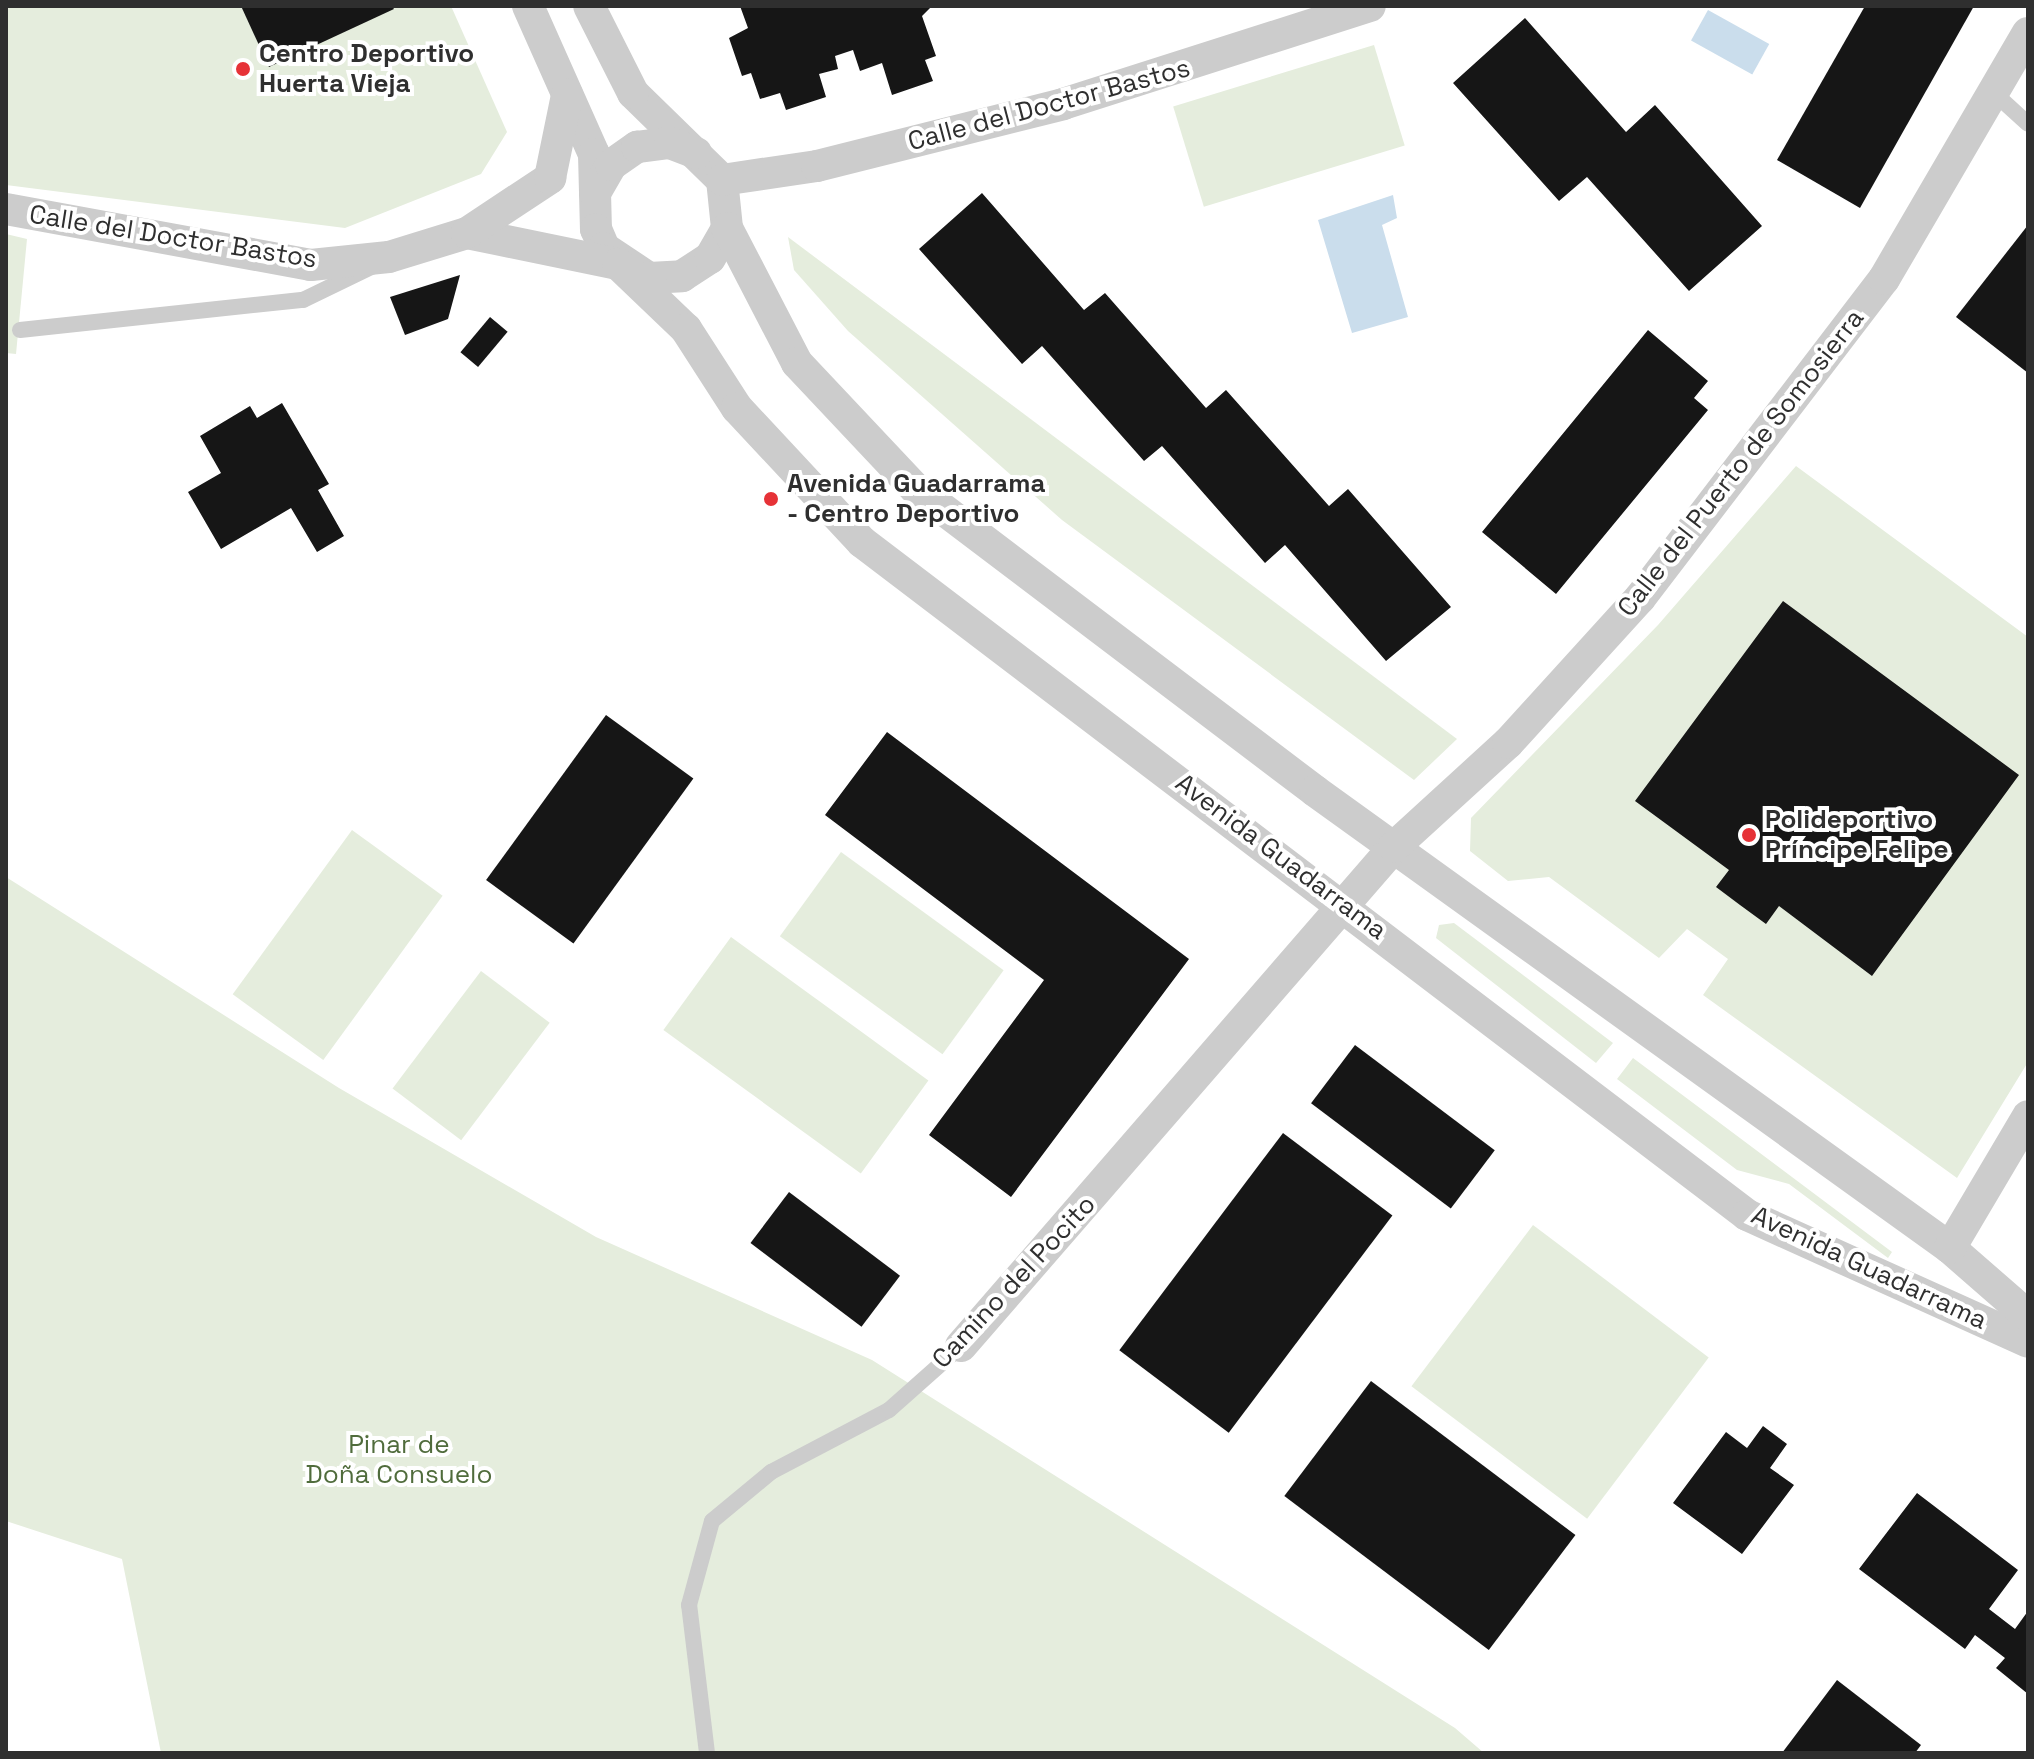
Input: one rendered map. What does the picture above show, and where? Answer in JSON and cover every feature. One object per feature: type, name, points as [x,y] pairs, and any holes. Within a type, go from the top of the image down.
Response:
[{"type":"street","points":[[528,6],[594,154],[596,229],[618,264],[649,278],[682,276],[710,258],[727,228],[722,180],[700,155],[633,93],[589,6]]},
{"type":"street","name":"Calle del Doctor Bastos","points":[[722,180],[817,166],[1063,104],[1370,6]]},
{"type":"street","name":"Calle del Puerto de Somosierra","points":[[1394,847],[1508,743],[1640,598],[1884,279],[2028,33]]},
{"type":"street","points":[[467,233],[550,178],[567,94]]},
{"type":"street","points":[[595,193],[611,165],[637,147],[670,143],[700,155]]},
{"type":"street","name":"Calle del Doctor Bastos","points":[[6,209],[311,265],[389,257],[467,233],[618,264]]},
{"type":"street","name":"Avenida Guadarrama","points":[[727,228],[797,363],[915,488],[1394,847],[1950,1248],[2028,1316]]},
{"type":"street","name":"Avenida Guadarrama","points":[[618,264],[686,329],[737,408],[862,542],[1350,906],[1747,1215],[2028,1342]]},
{"type":"street","name":"Camino del Pocito","points":[[961,1346],[1350,906],[1394,847]]},
{"type":"street","points":[[1950,1248],[2028,1116]]},
{"type":"lane","points":[[1993,92],[2028,124]]},
{"type":"lane","name":"Calle del Doctor Bastos","points":[[20,330],[303,300],[341,288],[389,257]]},
{"type":"lane","name":"Camino del Pocito","points":[[707,1753],[689,1605],[712,1521],[771,1472],[889,1410],[961,1346]]},
{"type":"green space","name":"Centro Deportivo Huerta Vieja","points":[[6,6],[451,6],[507,132],[481,174],[345,228],[6,185]]},
{"type":"green space","points":[[1374,45],[1405,145],[1204,207],[1173,106]]},
{"type":"green space","points":[[6,234],[27,239],[16,354],[6,353]]},
{"type":"green space","points":[[788,237],[1457,739],[1414,780],[1062,520],[848,331],[794,270]]},
{"type":"green space","name":"Polideportivo Príncipe Felipe","points":[[1796,466],[2028,637],[2028,1062],[1957,1178],[1703,995],[1728,959],[1687,929],[1659,958],[1549,877],[1508,881],[1470,851],[1471,818],[1658,625]]},
{"type":"green space","points":[[352,830],[443,896],[323,1060],[233,994]]},
{"type":"green space","points":[[841,852],[1004,970],[942,1054],[780,936]]},
{"type":"green space","name":"Pinar de Doña Consuelo","points":[[6,877],[339,1088],[596,1237],[872,1360],[1455,1728],[1484,1753],[161,1753],[122,1559],[6,1521]]},
{"type":"green space","points":[[1454,923],[1613,1043],[1596,1063],[1436,938],[1439,925]]},
{"type":"green space","points":[[731,937],[928,1080],[861,1173],[663,1030]]},
{"type":"green space","points":[[481,971],[550,1023],[461,1140],[393,1088]]},
{"type":"green space","points":[[1633,1058],[1892,1252],[1888,1258],[1789,1184],[1737,1170],[1617,1079]]},
{"type":"green space","points":[[1533,1225],[1709,1357],[1587,1519],[1411,1386]]},
{"type":"water","points":[[1708,10],[1769,44],[1752,75],[1691,41]]},
{"type":"water","points":[[1393,195],[1397,218],[1382,225],[1408,317],[1352,333],[1318,220]]},
{"type":"building","points":[[241,6],[392,6],[394,9],[269,67]]},
{"type":"building","points":[[740,6],[932,6],[922,16],[936,56],[925,60],[933,81],[892,95],[882,63],[860,71],[853,50],[835,56],[838,69],[819,74],[826,97],[786,110],[780,93],[760,99],[751,73],[742,76],[729,38],[748,28]]},
{"type":"building","points":[[1865,6],[1974,6],[1860,208],[1777,160]]},
{"type":"building","points":[[1525,18],[1626,132],[1655,105],[1762,226],[1689,291],[1587,177],[1559,201],[1453,83]]},
{"type":"building","points":[[982,193],[1084,310],[1105,293],[1206,408],[1226,390],[1329,506],[1348,489],[1451,607],[1386,661],[1285,545],[1265,563],[1162,446],[1144,461],[1042,346],[1022,364],[919,249]]},
{"type":"building","points":[[2028,225],[2028,373],[1956,317]]},
{"type":"building","points":[[460,275],[448,319],[405,335],[390,297]]},
{"type":"building","points":[[490,317],[508,332],[478,367],[460,352]]},
{"type":"building","points":[[1648,330],[1708,381],[1694,398],[1708,410],[1556,594],[1482,532]]},
{"type":"building","points":[[282,403],[329,484],[318,490],[344,536],[317,552],[291,508],[221,549],[188,492],[221,473],[200,436],[250,406],[257,418]]},
{"type":"building","points":[[1783,601],[2019,775],[1872,976],[1779,906],[1766,924],[1740,905],[1716,887],[1729,870],[1635,801]]},
{"type":"building","points":[[606,715],[693,778],[573,944],[486,880]]},
{"type":"building","points":[[887,732],[1189,959],[1011,1197],[929,1135],[1044,980],[825,815]]},
{"type":"building","points":[[1355,1045],[1495,1150],[1451,1209],[1311,1103]]},
{"type":"building","points":[[1283,1133],[1392,1215],[1229,1433],[1119,1350]]},
{"type":"building","points":[[789,1192],[900,1276],[861,1327],[750,1243]]},
{"type":"building","points":[[1371,1381],[1575,1535],[1489,1650],[1284,1496]]},
{"type":"building","points":[[1763,1426],[1787,1444],[1770,1468],[1794,1485],[1742,1554],[1673,1503],[1726,1432],[1747,1448]]},
{"type":"building","points":[[1917,1493],[2018,1570],[1989,1609],[2015,1629],[2028,1611],[2028,1694],[1996,1668],[2005,1658],[1975,1635],[1965,1649],[1859,1569]]},
{"type":"building","points":[[1837,1680],[1921,1745],[1915,1753],[1782,1753]]},
{"type":"place","name":"Centro Deportivo Huerta Vieja","points":[[243,69]]},
{"type":"place","name":"Avenida Guadarrama - Centro Deportivo","points":[[771,499]]},
{"type":"place","name":"Polideportivo Príncipe Felipe","points":[[1749,835]]}]
